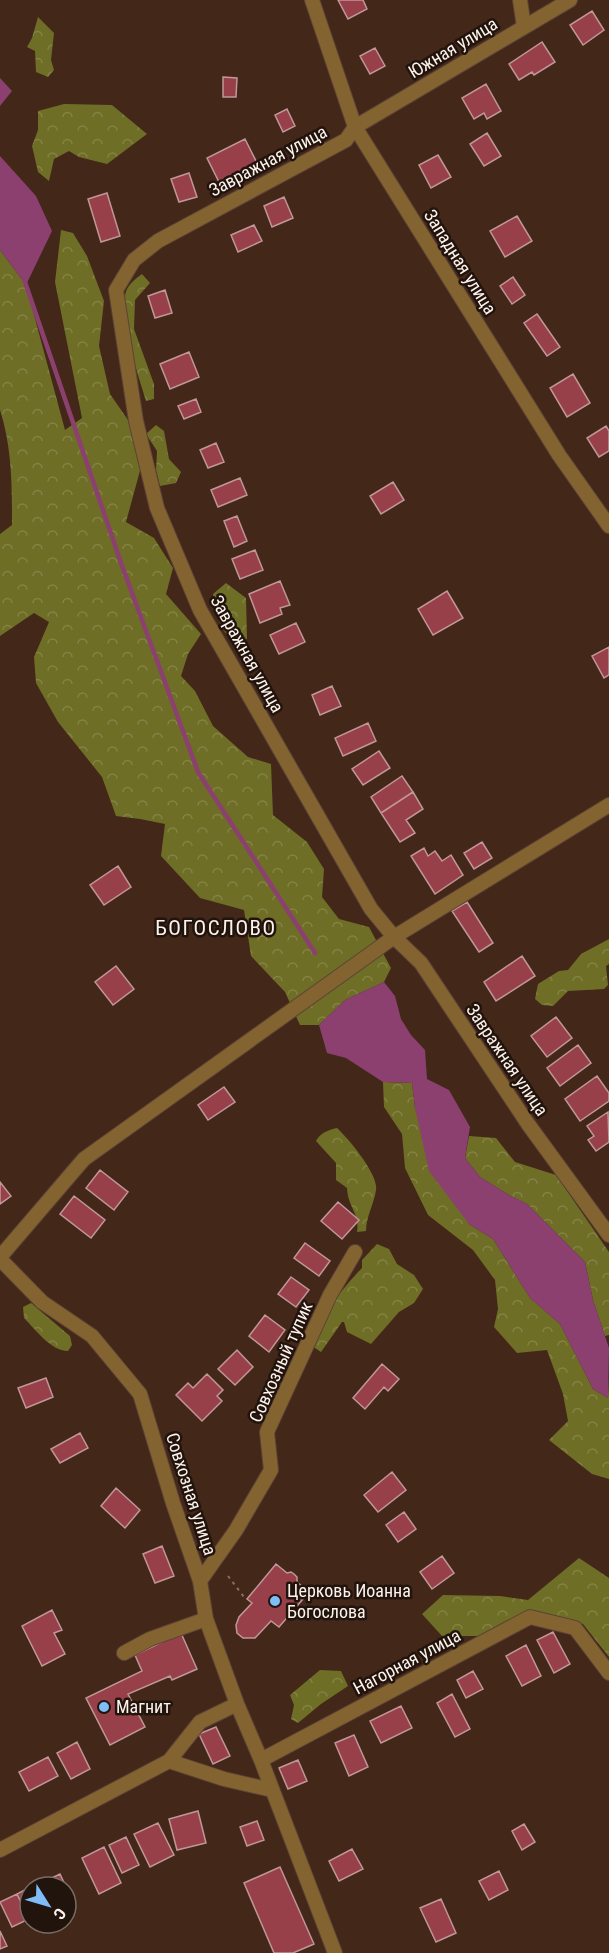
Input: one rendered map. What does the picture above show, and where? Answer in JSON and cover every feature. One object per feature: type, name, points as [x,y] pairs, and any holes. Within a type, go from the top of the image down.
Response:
[{"type":"street","name":"Западная улица","points":[[312,0],[355,127],[559,455],[609,526]]},
{"type":"street","points":[[520,0],[524,27]]},
{"type":"street","name":"Южная улица","points":[[355,127],[570,0]]},
{"type":"street","name":"Завражная улица","points":[[355,127],[346,140],[158,241],[134,260],[116,290],[136,421],[157,508],[200,610],[371,909],[394,937],[421,963],[528,1124],[609,1235]]},
{"type":"street","points":[[0,1258],[84,1159],[394,937],[609,806]]},
{"type":"street","name":"Совхозный тупик","points":[[200,1581],[236,1530],[271,1470],[267,1432],[330,1296],[355,1252]]},
{"type":"street","name":"Совхозная улица","points":[[0,1258],[42,1302],[92,1336],[140,1394],[173,1503],[200,1581],[206,1619],[335,1953]]},
{"type":"street","name":"Нагорная улица","points":[[261,1760],[530,1617],[575,1628],[609,1673]]},
{"type":"street","points":[[124,1653],[150,1639],[206,1619]]},
{"type":"street","points":[[0,1850],[169,1761],[200,1722],[237,1704]]},
{"type":"street","points":[[169,1761],[224,1779],[272,1790]]},
{"type":"path","points":[[228,1576],[244,1597]]},
{"type":"green space","points":[[38,17],[54,33],[51,60],[54,70],[48,77],[36,72],[35,51],[27,47]]},
{"type":"green space","points":[[64,104],[112,105],[147,134],[107,164],[79,157],[69,151],[54,159],[49,181],[38,172],[32,146],[38,130],[38,111]]},
{"type":"green space","points":[[61,230],[73,233],[87,256],[104,301],[99,346],[110,394],[128,420],[141,467],[126,522],[154,538],[173,568],[166,594],[201,634],[188,654],[181,676],[195,691],[213,726],[248,757],[271,764],[273,815],[307,842],[324,869],[322,897],[339,919],[369,927],[391,968],[384,982],[345,1000],[319,1025],[300,1025],[285,992],[251,956],[244,910],[200,898],[161,856],[165,824],[116,816],[102,777],[58,722],[36,683],[34,657],[49,622],[34,613],[0,636],[0,534],[12,525],[9,452],[0,410],[0,250],[26,285],[65,430],[82,418],[55,282]]},
{"type":"green space","points":[[142,274],[150,283],[135,300],[134,329],[154,384],[154,399],[146,401],[131,349],[124,308],[127,289]]},
{"type":"green space","points":[[156,425],[164,431],[169,459],[181,472],[176,483],[160,486],[156,470],[157,451],[146,434]]},
{"type":"green space","points":[[226,583],[246,598],[247,639],[231,638],[221,626],[218,618],[213,594]]},
{"type":"green space","points":[[609,939],[609,964],[606,966],[608,985],[604,989],[568,991],[553,1006],[542,1005],[535,999],[538,984],[559,971],[568,970],[581,954]]},
{"type":"green space","points":[[383,1082],[412,1083],[415,1108],[469,1224],[493,1239],[530,1298],[560,1324],[593,1389],[608,1398],[609,1378],[609,1479],[592,1474],[549,1440],[568,1421],[563,1394],[547,1350],[517,1353],[494,1327],[498,1309],[495,1280],[473,1250],[428,1215],[405,1168],[402,1134],[384,1107]]},
{"type":"green space","points":[[337,1128],[362,1157],[376,1183],[366,1231],[357,1232],[357,1220],[349,1201],[347,1188],[336,1180],[336,1163],[316,1141],[325,1132]]},
{"type":"green space","points":[[469,1136],[496,1138],[515,1162],[556,1175],[609,1252],[609,1335],[605,1336],[593,1300],[585,1262],[527,1204],[480,1177],[465,1158]]},
{"type":"green space","points":[[377,1244],[389,1249],[397,1264],[414,1275],[423,1289],[414,1303],[399,1312],[371,1344],[347,1332],[342,1322],[321,1352],[312,1346],[323,1318],[330,1306],[362,1268],[362,1260]]},
{"type":"green space","points":[[31,1303],[70,1336],[72,1345],[68,1351],[50,1343],[24,1318],[23,1307]]},
{"type":"green space","points":[[579,1558],[609,1578],[609,1657],[583,1624],[522,1613],[480,1636],[442,1636],[422,1614],[443,1595],[500,1596],[528,1600]]},
{"type":"green space","points":[[320,1670],[341,1671],[348,1686],[298,1723],[291,1719],[294,1705],[290,1695]]},
{"type":"shaded area","points":[[0,78],[12,91],[0,106]]},
{"type":"shaded area","points":[[0,156],[36,196],[52,231],[26,285],[0,250]]},
{"type":"shaded area","points":[[384,982],[395,996],[401,1019],[411,1035],[425,1050],[427,1079],[449,1090],[470,1127],[465,1158],[480,1177],[527,1204],[585,1262],[593,1300],[609,1348],[608,1398],[593,1389],[560,1324],[530,1298],[493,1239],[469,1224],[429,1171],[412,1083],[383,1082],[346,1058],[327,1053],[319,1025],[345,1000]]},
{"type":"building","points":[[338,0],[363,0],[367,9],[348,19]]},
{"type":"building","points":[[592,11],[604,30],[583,45],[570,25]]},
{"type":"building","points":[[542,42],[555,62],[534,75],[532,72],[519,80],[509,64]]},
{"type":"building","points":[[375,48],[385,66],[370,74],[360,56]]},
{"type":"building","points":[[223,77],[237,78],[236,97],[223,97]]},
{"type":"building","points":[[486,84],[501,111],[487,119],[484,113],[474,119],[462,98]]},
{"type":"building","points":[[287,109],[295,126],[283,132],[275,115]]},
{"type":"building","points":[[487,133],[501,156],[484,166],[470,144]]},
{"type":"building","points":[[245,139],[257,163],[219,182],[207,158]]},
{"type":"building","points":[[438,155],[451,177],[431,188],[419,165]]},
{"type":"building","points":[[189,173],[197,197],[179,202],[171,179]]},
{"type":"building","points":[[107,193],[120,236],[101,242],[88,199]]},
{"type":"building","points":[[284,197],[293,218],[272,227],[264,206]]},
{"type":"building","points":[[517,216],[532,241],[505,257],[490,231]]},
{"type":"building","points":[[254,225],[262,241],[238,252],[231,235]]},
{"type":"building","points":[[513,277],[525,295],[512,304],[500,286]]},
{"type":"building","points":[[165,290],[172,313],[155,318],[148,296]]},
{"type":"building","points":[[537,314],[560,347],[547,356],[524,323]]},
{"type":"building","points":[[189,352],[199,377],[170,389],[160,364]]},
{"type":"building","points":[[573,374],[590,403],[567,417],[550,388]]},
{"type":"building","points":[[196,399],[201,412],[184,419],[178,406]]},
{"type":"building","points":[[606,426],[609,431],[609,451],[599,457],[587,438]]},
{"type":"building","points":[[216,443],[224,462],[208,468],[200,450]]},
{"type":"building","points":[[240,478],[247,495],[218,507],[211,490]]},
{"type":"building","points":[[393,482],[404,500],[381,514],[370,496]]},
{"type":"building","points":[[237,516],[247,541],[234,547],[224,521]]},
{"type":"building","points":[[255,550],[263,570],[240,579],[232,559]]},
{"type":"building","points":[[280,581],[290,605],[280,608],[282,614],[260,623],[249,594]]},
{"type":"building","points":[[447,591],[463,618],[433,635],[418,609]]},
{"type":"building","points":[[296,623],[305,642],[279,654],[270,635]]},
{"type":"building","points":[[609,647],[609,675],[604,678],[592,656]]},
{"type":"building","points":[[332,686],[341,706],[320,715],[312,695]]},
{"type":"building","points":[[368,723],[376,741],[343,756],[335,738]]},
{"type":"building","points":[[379,751],[390,768],[363,785],[352,769]]},
{"type":"building","points":[[402,776],[413,792],[381,813],[371,797]]},
{"type":"building","points":[[413,792],[423,809],[406,820],[415,833],[400,842],[381,813]]},
{"type":"building","points":[[482,842],[492,858],[474,869],[464,853]]},
{"type":"building","points":[[424,848],[428,856],[435,851],[442,861],[451,855],[463,875],[435,894],[411,856]]},
{"type":"building","points":[[118,866],[131,887],[104,905],[90,885]]},
{"type":"building","points":[[467,902],[493,943],[479,952],[452,911]]},
{"type":"building","points":[[522,956],[535,976],[496,1001],[484,982]]},
{"type":"building","points":[[116,966],[134,989],[113,1005],[95,982]]},
{"type":"building","points":[[556,1017],[572,1038],[547,1057],[531,1036]]},
{"type":"building","points":[[578,1045],[591,1063],[560,1086],[547,1068]]},
{"type":"building","points":[[597,1076],[609,1093],[609,1101],[580,1121],[565,1099]]},
{"type":"building","points":[[224,1087],[235,1102],[208,1120],[198,1105]]},
{"type":"building","points":[[608,1112],[609,1142],[596,1151],[588,1140],[594,1136],[587,1126]]},
{"type":"building","points":[[100,1170],[128,1192],[114,1210],[86,1188]]},
{"type":"building","points":[[0,1182],[11,1196],[0,1204]]},
{"type":"building","points":[[74,1196],[105,1220],[91,1238],[60,1214]]},
{"type":"building","points":[[338,1202],[359,1220],[342,1239],[321,1221]]},
{"type":"building","points":[[305,1243],[330,1261],[319,1276],[294,1258]]},
{"type":"building","points":[[291,1277],[309,1290],[296,1307],[278,1294]]},
{"type":"building","points":[[265,1315],[285,1330],[269,1352],[249,1336]]},
{"type":"building","points":[[237,1350],[253,1367],[235,1385],[218,1369]]},
{"type":"building","points":[[382,1364],[399,1379],[388,1391],[384,1387],[365,1409],[353,1398]]},
{"type":"building","points":[[207,1374],[223,1390],[217,1396],[222,1401],[202,1421],[176,1395],[188,1383],[193,1388]]},
{"type":"building","points":[[46,1378],[53,1397],[26,1408],[18,1388]]},
{"type":"building","points":[[80,1433],[88,1448],[60,1463],[51,1449]]},
{"type":"building","points":[[392,1472],[406,1490],[378,1512],[364,1495]]},
{"type":"building","points":[[116,1488],[140,1510],[125,1528],[101,1506]]},
{"type":"building","points":[[404,1512],[416,1529],[398,1542],[386,1525]]},
{"type":"building","points":[[162,1546],[174,1576],[155,1583],[143,1554]]},
{"type":"building","points":[[442,1556],[454,1573],[432,1589],[420,1572]]},
{"type":"building","name":"Церковь Иоанна Богослова","points":[[276,1564],[287,1573],[294,1574],[297,1582],[309,1592],[279,1627],[271,1621],[255,1638],[243,1638],[237,1633],[236,1625],[239,1617],[252,1603],[247,1599]]},
{"type":"building","points":[[52,1610],[62,1630],[54,1633],[65,1654],[42,1666],[22,1626]]},
{"type":"building","points":[[553,1632],[570,1664],[554,1673],[537,1640]]},
{"type":"building","points":[[181,1633],[197,1669],[172,1680],[170,1676],[128,1694],[145,1727],[110,1745],[86,1698],[142,1671],[135,1655]]},
{"type":"building","points":[[526,1645],[541,1676],[522,1686],[506,1656]]},
{"type":"building","points":[[473,1671],[483,1689],[466,1698],[457,1680]]},
{"type":"building","points":[[452,1694],[470,1729],[455,1737],[437,1703]]},
{"type":"building","points":[[401,1706],[412,1728],[381,1743],[370,1721]]},
{"type":"building","points":[[216,1727],[230,1756],[213,1764],[199,1734]]},
{"type":"building","points":[[354,1735],[368,1767],[349,1776],[335,1743]]},
{"type":"building","points":[[77,1742],[90,1769],[71,1779],[57,1753]]},
{"type":"building","points":[[48,1757],[58,1776],[29,1791],[19,1772]]},
{"type":"building","points":[[298,1760],[307,1781],[288,1789],[279,1768]]},
{"type":"building","points":[[198,1811],[206,1843],[177,1850],[169,1819]]},
{"type":"building","points":[[257,1821],[264,1840],[247,1846],[240,1827]]},
{"type":"building","points":[[158,1823],[174,1855],[150,1867],[134,1834]]},
{"type":"building","points":[[524,1824],[535,1842],[522,1850],[512,1831]]},
{"type":"building","points":[[126,1837],[139,1865],[122,1873],[109,1845]]},
{"type":"building","points":[[104,1847],[121,1883],[99,1894],[82,1858]]},
{"type":"building","points":[[352,1849],[363,1869],[339,1881],[329,1861]]},
{"type":"building","points":[[280,1867],[314,1944],[293,1953],[274,1953],[244,1883]]},
{"type":"building","points":[[499,1871],[508,1890],[489,1900],[479,1881]]},
{"type":"building","points":[[17,1894],[18,1924],[12,1927],[0,1902]]},
{"type":"building","points":[[441,1899],[456,1933],[436,1942],[420,1908]]},
{"type":"building","points":[[0,1931],[7,1946],[0,1949]]},
{"type":"waterway","points":[[24,279],[121,563],[198,772],[315,953]]},
{"type":"place","name":"Церковь Иоанна Богослова","points":[[275,1601]]},
{"type":"place","name":"Магнит","points":[[104,1707]]},
{"type":"district","name":"БОГОСЛОВО","points":[[216,928]]}]
